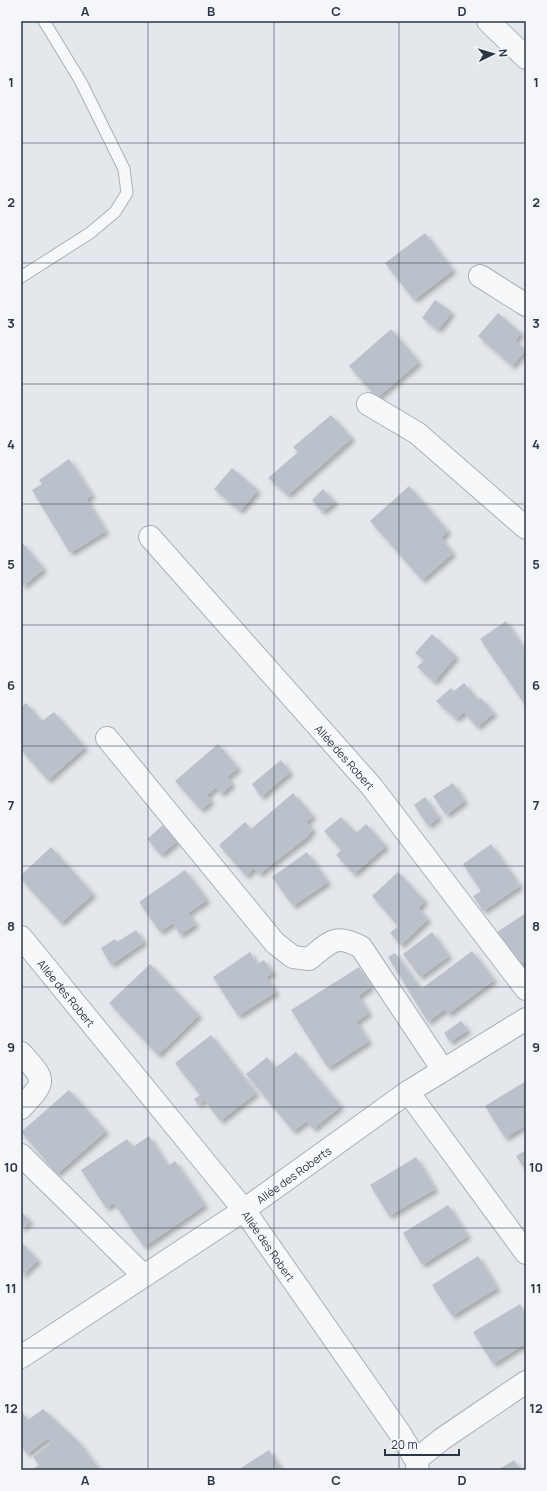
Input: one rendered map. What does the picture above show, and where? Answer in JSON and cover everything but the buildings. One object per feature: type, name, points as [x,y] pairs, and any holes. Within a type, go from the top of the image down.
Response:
[{"type":"street","points":[[488,21],[526,58]]},
{"type":"street","points":[[480,276],[526,305]]},
{"type":"street","points":[[368,404],[417,433],[526,528]]},
{"type":"street","name":"Allée des Robert","points":[[150,537],[372,787],[526,989]]},
{"type":"street","points":[[107,738],[274,943],[293,957],[309,958],[332,940],[347,939],[361,947],[443,1070]]},
{"type":"street","name":"Allée des Robert","points":[[21,937],[244,1210],[399,1432],[417,1465],[442,1439],[526,1382]]},
{"type":"street","name":"Allée des Roberts","points":[[21,1357],[143,1275],[244,1210],[408,1092],[526,1018]]},
{"type":"street","points":[[21,1053],[38,1072],[41,1080],[39,1089],[21,1108]]},
{"type":"street","points":[[408,1092],[526,1253]]},
{"type":"street","points":[[21,1155],[143,1275]]},
{"type":"lane","points":[[21,277],[90,233],[115,212],[128,193],[124,169],[81,82],[44,21]]}]
